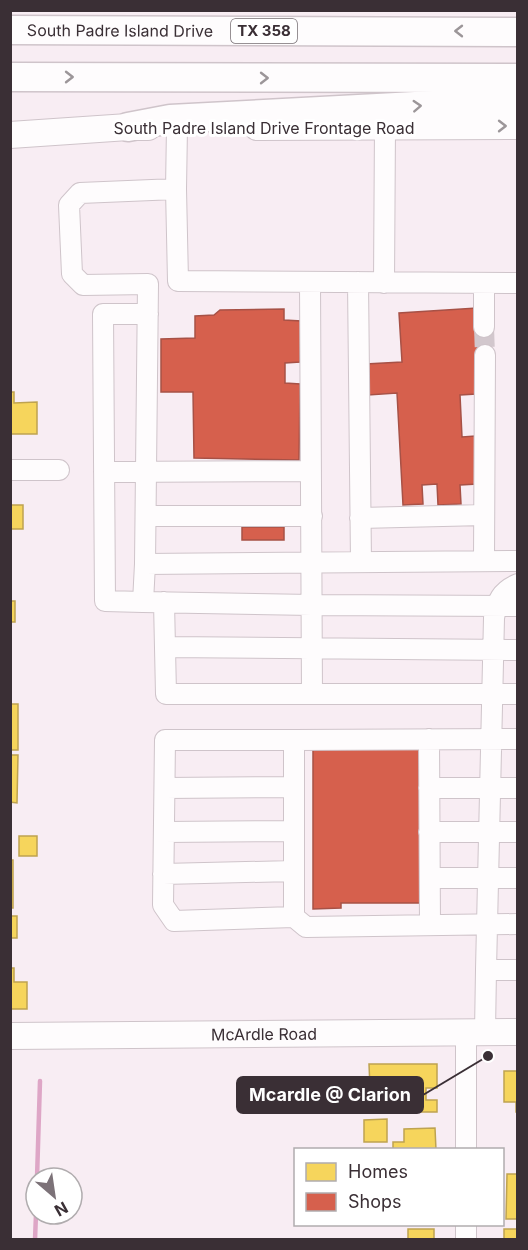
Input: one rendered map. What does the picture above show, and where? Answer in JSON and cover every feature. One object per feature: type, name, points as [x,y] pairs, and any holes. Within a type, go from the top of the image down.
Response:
[{"type":"highway","name":"South Padre Island Drive","points":[[10,30],[518,32]]},
{"type":"highway","points":[[10,77],[518,78]]},
{"type":"highway","points":[[128,127],[170,119],[434,105],[518,104]]},
{"type":"main road","name":"South Padre Island Drive Frontage Road","points":[[10,135],[128,127],[518,126]]},
{"type":"main road","name":"McArdle Road","points":[[10,1036],[518,1032]]},
{"type":"street","points":[[384,283],[386,126]]},
{"type":"street","points":[[177,127],[178,281]]},
{"type":"street","points":[[176,189],[80,193],[69,205],[72,274],[83,285],[178,281],[518,283]]},
{"type":"street","points":[[310,282],[312,694]]},
{"type":"street","points":[[358,282],[361,562]]},
{"type":"street","points":[[484,283],[484,327]]},
{"type":"street","points":[[143,602],[148,284]]},
{"type":"street","points":[[148,314],[103,314],[105,602],[518,606]]},
{"type":"street","points":[[484,355],[484,561]]},
{"type":"street","points":[[10,470],[59,470]]},
{"type":"street","points":[[104,472],[311,471]]},
{"type":"street","points":[[360,518],[484,514]]},
{"type":"street","points":[[146,516],[312,516]]},
{"type":"street","points":[[145,564],[518,561]]},
{"type":"street","points":[[466,1148],[476,1032],[486,970],[494,618],[496,606],[502,594],[518,584]]},
{"type":"street","points":[[164,602],[166,694],[518,694]]},
{"type":"street","points":[[165,647],[518,650]]},
{"type":"street","points":[[429,739],[430,925]]},
{"type":"street","points":[[518,740],[165,740],[163,874],[163,905],[174,921],[294,917],[306,927],[518,924]]},
{"type":"street","points":[[294,740],[294,917]]},
{"type":"street","points":[[165,788],[294,787]]},
{"type":"street","points":[[429,788],[518,788]]},
{"type":"street","points":[[164,832],[294,831]]},
{"type":"street","points":[[429,832],[518,832]]},
{"type":"street","points":[[163,874],[294,872]]},
{"type":"street","points":[[430,878],[518,878]]},
{"type":"street","points":[[486,970],[518,970]]},
{"type":"building: Homes","points":[[10,392],[14,392],[14,403],[37,402],[37,434],[10,434]]},
{"type":"building: Homes","points":[[10,505],[23,505],[23,529],[10,529]]},
{"type":"building: Homes","points":[[10,601],[15,601],[15,622],[10,622]]},
{"type":"building: Homes","points":[[10,704],[18,704],[18,750],[10,750]]},
{"type":"building: Homes","points":[[10,755],[18,755],[17,803],[10,802]]},
{"type":"building: Homes","points":[[19,836],[37,836],[37,856],[19,856]]},
{"type":"building: Homes","points":[[10,860],[13,860],[13,908],[10,908]]},
{"type":"building: Homes","points":[[10,916],[17,916],[17,938],[10,938]]},
{"type":"building: Homes","points":[[10,968],[14,968],[14,982],[27,982],[27,1009],[10,1009]]},
{"type":"building: Homes","points":[[369,1064],[437,1064],[437,1088],[426,1088],[426,1100],[437,1100],[437,1112],[392,1112],[392,1088],[370,1088]]},
{"type":"building: Homes","points":[[504,1071],[518,1071],[518,1112],[516,1112],[516,1102],[504,1102]]},
{"type":"building: Homes","points":[[387,1119],[387,1142],[364,1142],[364,1120]]},
{"type":"building: Homes","points":[[435,1128],[436,1148],[393,1148],[393,1142],[404,1142],[404,1129]]},
{"type":"building: Homes","points":[[507,1174],[518,1174],[518,1219],[506,1219]]},
{"type":"building: Homes","points":[[408,1229],[434,1229],[434,1240],[408,1240]]},
{"type":"building: Homes","points":[[504,1229],[518,1229],[518,1240],[504,1240]]},
{"type":"building: Shops","points":[[477,308],[491,327],[491,355],[475,356],[476,394],[460,395],[462,437],[475,436],[477,484],[460,485],[461,504],[438,505],[437,484],[422,485],[423,504],[403,505],[397,393],[368,395],[366,364],[402,362],[399,313]]},
{"type":"building: Shops","points":[[284,309],[284,320],[301,321],[300,362],[285,363],[285,383],[300,384],[299,460],[194,458],[193,392],[161,392],[161,339],[195,338],[195,316],[214,315],[220,310]]},
{"type":"building: Shops","points":[[242,527],[284,527],[284,540],[242,540]]},
{"type":"building: Shops","points":[[422,745],[422,903],[341,903],[341,908],[313,909],[313,746]]},
{"type":"waterway","points":[[37,1166],[40,1081]]},
{"type":"waterway","points":[[35,1240],[36,1226]]},
{"type":"tunnel","points":[[484,327],[485,355]]},
{"type":"place","name":"Mcardle @ Clarion","points":[[488,1056]]}]
